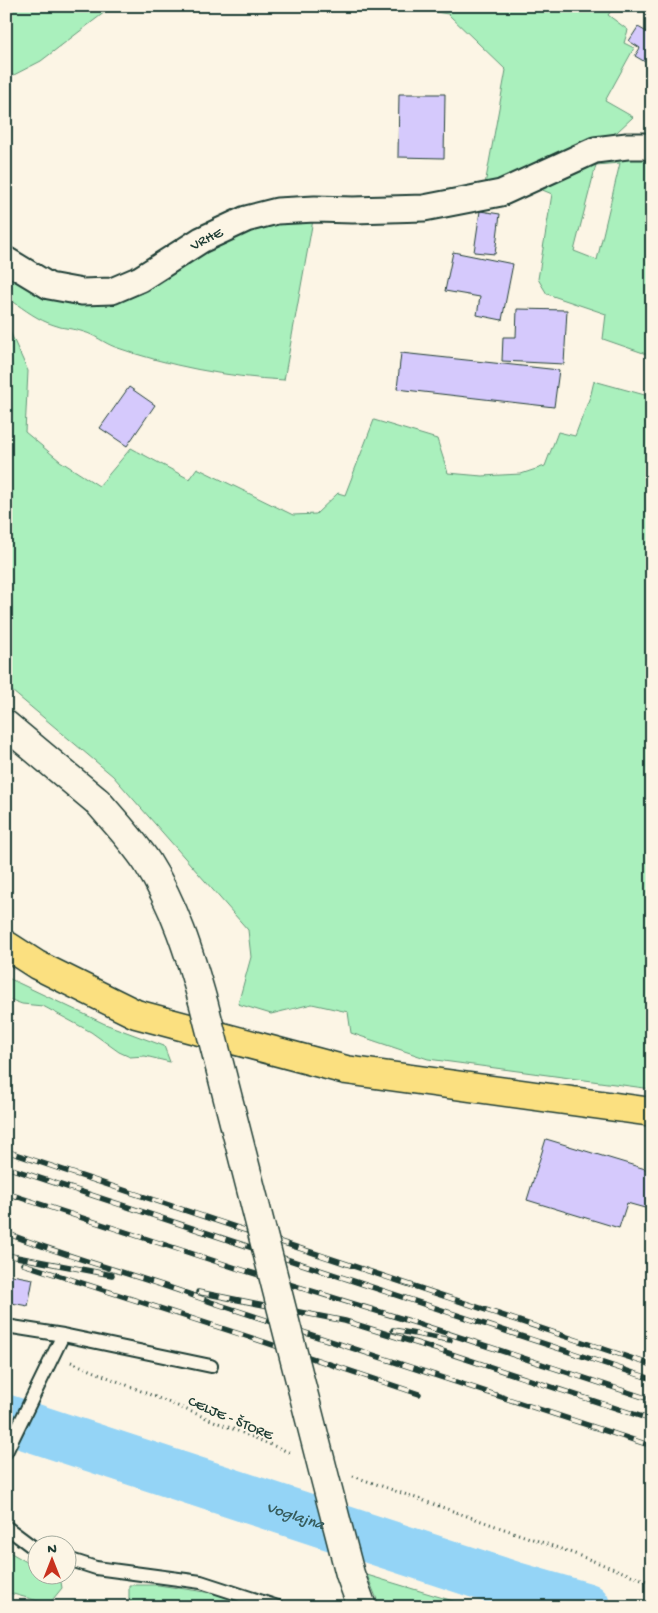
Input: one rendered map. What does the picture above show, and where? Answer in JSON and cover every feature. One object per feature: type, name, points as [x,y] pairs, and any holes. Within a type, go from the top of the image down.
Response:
[{"type":"main road","points":[[6,946],[36,965],[136,1014],[346,1070],[652,1112]]},
{"type":"street","name":"VRHE","points":[[6,260],[49,286],[82,292],[112,292],[140,279],[201,240],[246,218],[277,211],[424,208],[501,193],[595,150],[627,146],[652,148]]},
{"type":"street","points":[[6,725],[98,802],[146,861],[162,887],[178,921],[191,957],[328,1492],[350,1574],[362,1607]]},
{"type":"lane","points":[[6,1326],[63,1335],[211,1366]]},
{"type":"lane","points":[[6,1452],[63,1335]]},
{"type":"lane","points":[[6,1526],[28,1543]]},
{"type":"lane","points":[[78,1562],[96,1568],[201,1582],[278,1607]]},
{"type":"path","name":"CELJE - ŠTORE","points":[[65,1360],[294,1455]]},
{"type":"path","points":[[349,1474],[555,1546],[652,1583]]},
{"type":"green space","points":[[6,6],[116,6],[105,12],[41,61],[6,79]]},
{"type":"green space","points":[[398,6],[615,6],[608,15],[628,30],[624,43],[634,48],[605,101],[633,117],[617,132],[484,190],[506,70],[448,14]]},
{"type":"green space","points":[[652,154],[652,356],[603,339],[606,314],[547,294],[538,279],[552,194],[533,186],[596,155]],"holes":[[[620,163],[597,260],[574,251],[596,165]]]},
{"type":"green space","points":[[313,220],[284,380],[198,370],[135,354],[111,345],[88,333],[48,323],[11,300],[7,277],[45,294],[101,304],[123,300],[143,293],[153,283],[207,249],[262,222]]},
{"type":"green space","points":[[6,323],[28,371],[25,432],[60,461],[99,486],[131,448],[189,479],[197,468],[293,515],[316,514],[338,493],[345,495],[374,420],[437,439],[448,473],[482,476],[521,474],[545,466],[558,432],[575,436],[594,381],[652,397],[652,1089],[428,1059],[351,1033],[348,1012],[312,1004],[271,1014],[238,1004],[251,957],[248,930],[113,776],[6,686]]},
{"type":"green space","points":[[6,977],[105,1024],[164,1046],[170,1062],[145,1056],[130,1057],[119,1052],[91,1032],[43,1006],[22,1004],[6,998]]},
{"type":"green space","points":[[6,1550],[28,1563],[28,1586],[62,1586],[62,1588],[49,1604],[6,1592]]},
{"type":"green space","points":[[367,1575],[473,1607],[380,1607]]},
{"type":"green space","points":[[129,1585],[158,1585],[233,1596],[257,1607],[136,1607],[129,1600]]},
{"type":"building","points":[[638,27],[652,35],[652,66],[635,56],[640,48],[629,41]]},
{"type":"building","points":[[399,94],[445,94],[444,158],[398,157]]},
{"type":"building","points":[[480,211],[500,214],[495,254],[474,252]]},
{"type":"building","points":[[453,252],[513,264],[502,320],[477,315],[480,297],[445,291]]},
{"type":"building","points":[[517,309],[567,310],[564,364],[502,361],[503,337],[516,337]]},
{"type":"building","points":[[401,353],[559,370],[554,407],[397,389]]},
{"type":"building","points":[[129,387],[155,405],[127,446],[100,428]]},
{"type":"building","points":[[546,1139],[652,1171],[652,1210],[627,1203],[619,1228],[527,1200]]},
{"type":"building","points":[[7,1274],[33,1279],[28,1306],[6,1302]]},
{"type":"waterway","name":"Voglajna","points":[[6,1419],[514,1586],[586,1607]]},
{"type":"railway","points":[[6,1151],[652,1365]]},
{"type":"railway","points":[[6,1167],[652,1379]]},
{"type":"railway","points":[[6,1193],[652,1400]]},
{"type":"railway","points":[[6,1233],[652,1446]]},
{"type":"railway","points":[[6,1255],[112,1275]]},
{"type":"railway","points":[[23,1264],[419,1394]]},
{"type":"railway","points":[[198,1292],[345,1321],[652,1420]]},
{"type":"railway","points":[[393,1330],[450,1340]]}]
